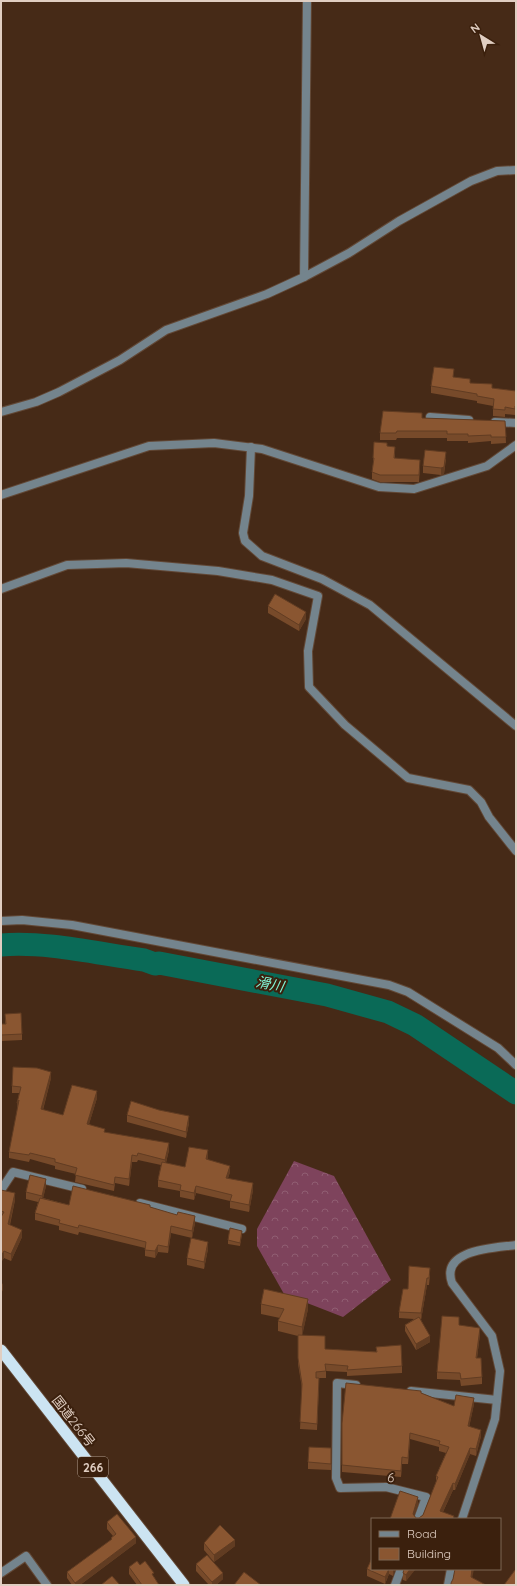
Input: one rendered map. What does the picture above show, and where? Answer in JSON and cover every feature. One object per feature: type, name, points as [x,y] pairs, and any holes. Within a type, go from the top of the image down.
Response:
[{"type":"highway","name":"国道266号","points":[[1,1350],[184,1585]]},
{"type":"street","points":[[304,277],[307,1]]},
{"type":"street","points":[[1,412],[36,402],[59,392],[120,360],[166,330],[267,294],[304,277],[349,253],[399,221],[472,181],[497,171],[516,170]]},
{"type":"street","points":[[430,417],[516,423]]},
{"type":"street","points":[[1,495],[149,446],[214,443],[262,448],[379,487],[414,489],[487,466],[516,445]]},
{"type":"street","points":[[251,447],[249,496],[243,533],[245,541],[262,556],[322,579],[370,605],[516,726]]},
{"type":"street","points":[[1,589],[67,565],[126,563],[218,572],[272,580],[318,596],[308,651],[309,687],[345,725],[408,778],[469,790],[481,802],[489,817],[516,851]]},
{"type":"street","points":[[1,921],[22,920],[72,925],[389,986],[408,992],[498,1048],[516,1065]]},
{"type":"street","points":[[1,1190],[12,1172],[88,1190]]},
{"type":"street","points":[[133,1201],[242,1229]]},
{"type":"street","points":[[462,1518],[495,1419],[500,1371],[492,1336],[452,1283],[449,1275],[453,1264],[461,1257],[478,1250],[516,1245]]},
{"type":"street","name":"6","points":[[368,1386],[338,1383],[336,1478],[340,1488],[386,1487],[426,1497],[418,1518]]},
{"type":"street","points":[[406,1390],[497,1400]]},
{"type":"street","points":[[1,1573],[26,1556],[47,1585]]},
{"type":"street","points":[[395,1585],[401,1570]]},
{"type":"street","points":[[448,1585],[451,1570]]},
{"type":"green space","points":[[294,1161],[334,1176],[391,1280],[343,1317],[284,1294],[257,1246],[257,1229]]},
{"type":"building","points":[[434,367],[454,369],[453,377],[470,379],[470,383],[492,384],[492,388],[516,391],[515,409],[505,407],[505,410],[493,409],[494,399],[477,396],[477,394],[431,386]]},
{"type":"building","points":[[383,411],[422,413],[422,418],[505,421],[506,437],[491,437],[491,435],[468,436],[468,434],[447,434],[447,431],[397,431],[396,433],[380,433]]},
{"type":"building","points":[[374,442],[387,443],[387,446],[395,447],[394,458],[420,460],[419,475],[380,475],[372,472]]},
{"type":"building","points":[[425,450],[446,452],[444,467],[423,466]]},
{"type":"building","points":[[275,594],[306,612],[299,625],[268,606]]},
{"type":"building","points":[[21,1013],[22,1034],[1,1035],[1,1024],[6,1024],[5,1014]]},
{"type":"building","points":[[13,1067],[37,1068],[51,1072],[41,1109],[63,1115],[72,1085],[97,1091],[87,1124],[105,1129],[104,1132],[169,1143],[165,1160],[138,1153],[137,1156],[132,1155],[129,1179],[115,1177],[114,1185],[75,1175],[77,1168],[55,1162],[55,1159],[30,1153],[29,1155],[9,1152],[21,1087],[12,1086]]},
{"type":"building","points":[[131,1101],[159,1110],[189,1116],[186,1132],[127,1115]]},
{"type":"building","points":[[189,1147],[208,1150],[206,1159],[230,1166],[226,1178],[253,1183],[249,1205],[230,1201],[232,1195],[196,1186],[194,1193],[180,1190],[181,1185],[158,1180],[162,1162],[185,1167]]},
{"type":"building","points":[[30,1175],[46,1179],[42,1196],[26,1192]]},
{"type":"building","points":[[73,1186],[150,1205],[150,1207],[177,1215],[178,1212],[195,1216],[192,1231],[171,1226],[168,1247],[158,1245],[155,1251],[145,1250],[146,1242],[79,1225],[78,1228],[59,1223],[60,1220],[35,1213],[40,1198],[69,1205]]},
{"type":"building","points":[[1,1190],[15,1193],[8,1224],[22,1230],[11,1254],[4,1251],[1,1256],[1,1217],[4,1212],[1,1211]]},
{"type":"building","points":[[230,1228],[242,1231],[240,1243],[228,1240]]},
{"type":"building","points":[[191,1238],[208,1242],[204,1262],[187,1258]]},
{"type":"building","points":[[409,1266],[430,1268],[421,1313],[399,1312],[403,1289],[408,1289]]},
{"type":"building","points":[[264,1289],[308,1299],[302,1327],[278,1321],[284,1309],[261,1304]]},
{"type":"building","points":[[442,1316],[459,1317],[459,1325],[480,1328],[476,1358],[481,1358],[482,1377],[461,1379],[460,1373],[437,1372]]},
{"type":"building","points":[[419,1317],[430,1336],[416,1344],[405,1325]]},
{"type":"building","points":[[298,1335],[325,1336],[325,1349],[377,1352],[376,1347],[401,1345],[402,1366],[347,1370],[348,1366],[325,1364],[326,1371],[316,1372],[316,1378],[319,1378],[317,1424],[300,1422],[302,1384],[298,1358]]},
{"type":"building","points":[[346,1383],[421,1391],[421,1393],[454,1406],[456,1395],[474,1398],[468,1426],[481,1430],[476,1449],[470,1448],[455,1484],[453,1483],[440,1511],[454,1516],[453,1518],[419,1518],[423,1515],[438,1477],[436,1476],[449,1447],[439,1444],[440,1441],[410,1433],[408,1458],[402,1457],[401,1471],[342,1465],[342,1423]]},
{"type":"building","points":[[309,1447],[331,1448],[331,1464],[308,1462]]},
{"type":"building","points":[[400,1491],[418,1497],[413,1514],[416,1518],[390,1518]]},
{"type":"building","points":[[117,1514],[136,1537],[75,1583],[67,1572],[112,1539],[111,1538],[116,1534],[107,1522]]},
{"type":"building","points":[[220,1525],[235,1540],[214,1555],[204,1543]]},
{"type":"building","points":[[207,1555],[223,1573],[212,1582],[196,1564]]},
{"type":"building","points":[[371,1560],[371,1570],[388,1570],[385,1577],[367,1569]]},
{"type":"building","points":[[137,1561],[140,1565],[145,1561],[154,1573],[152,1574],[159,1585],[142,1585],[129,1567]]},
{"type":"building","points":[[404,1570],[409,1570],[406,1575],[403,1573]]},
{"type":"building","points":[[455,1570],[472,1570],[471,1577],[486,1585],[451,1585]]},
{"type":"building","points":[[515,1570],[516,1585],[504,1585]]},
{"type":"building","points":[[244,1572],[261,1585],[234,1585]]},
{"type":"building","points":[[112,1576],[120,1585],[101,1585]]},
{"type":"waterway","name":"滑川","points":[[1,945],[18,944],[54,946],[144,960],[155,964],[159,963],[327,995],[388,1012],[415,1025],[516,1093]]}]
